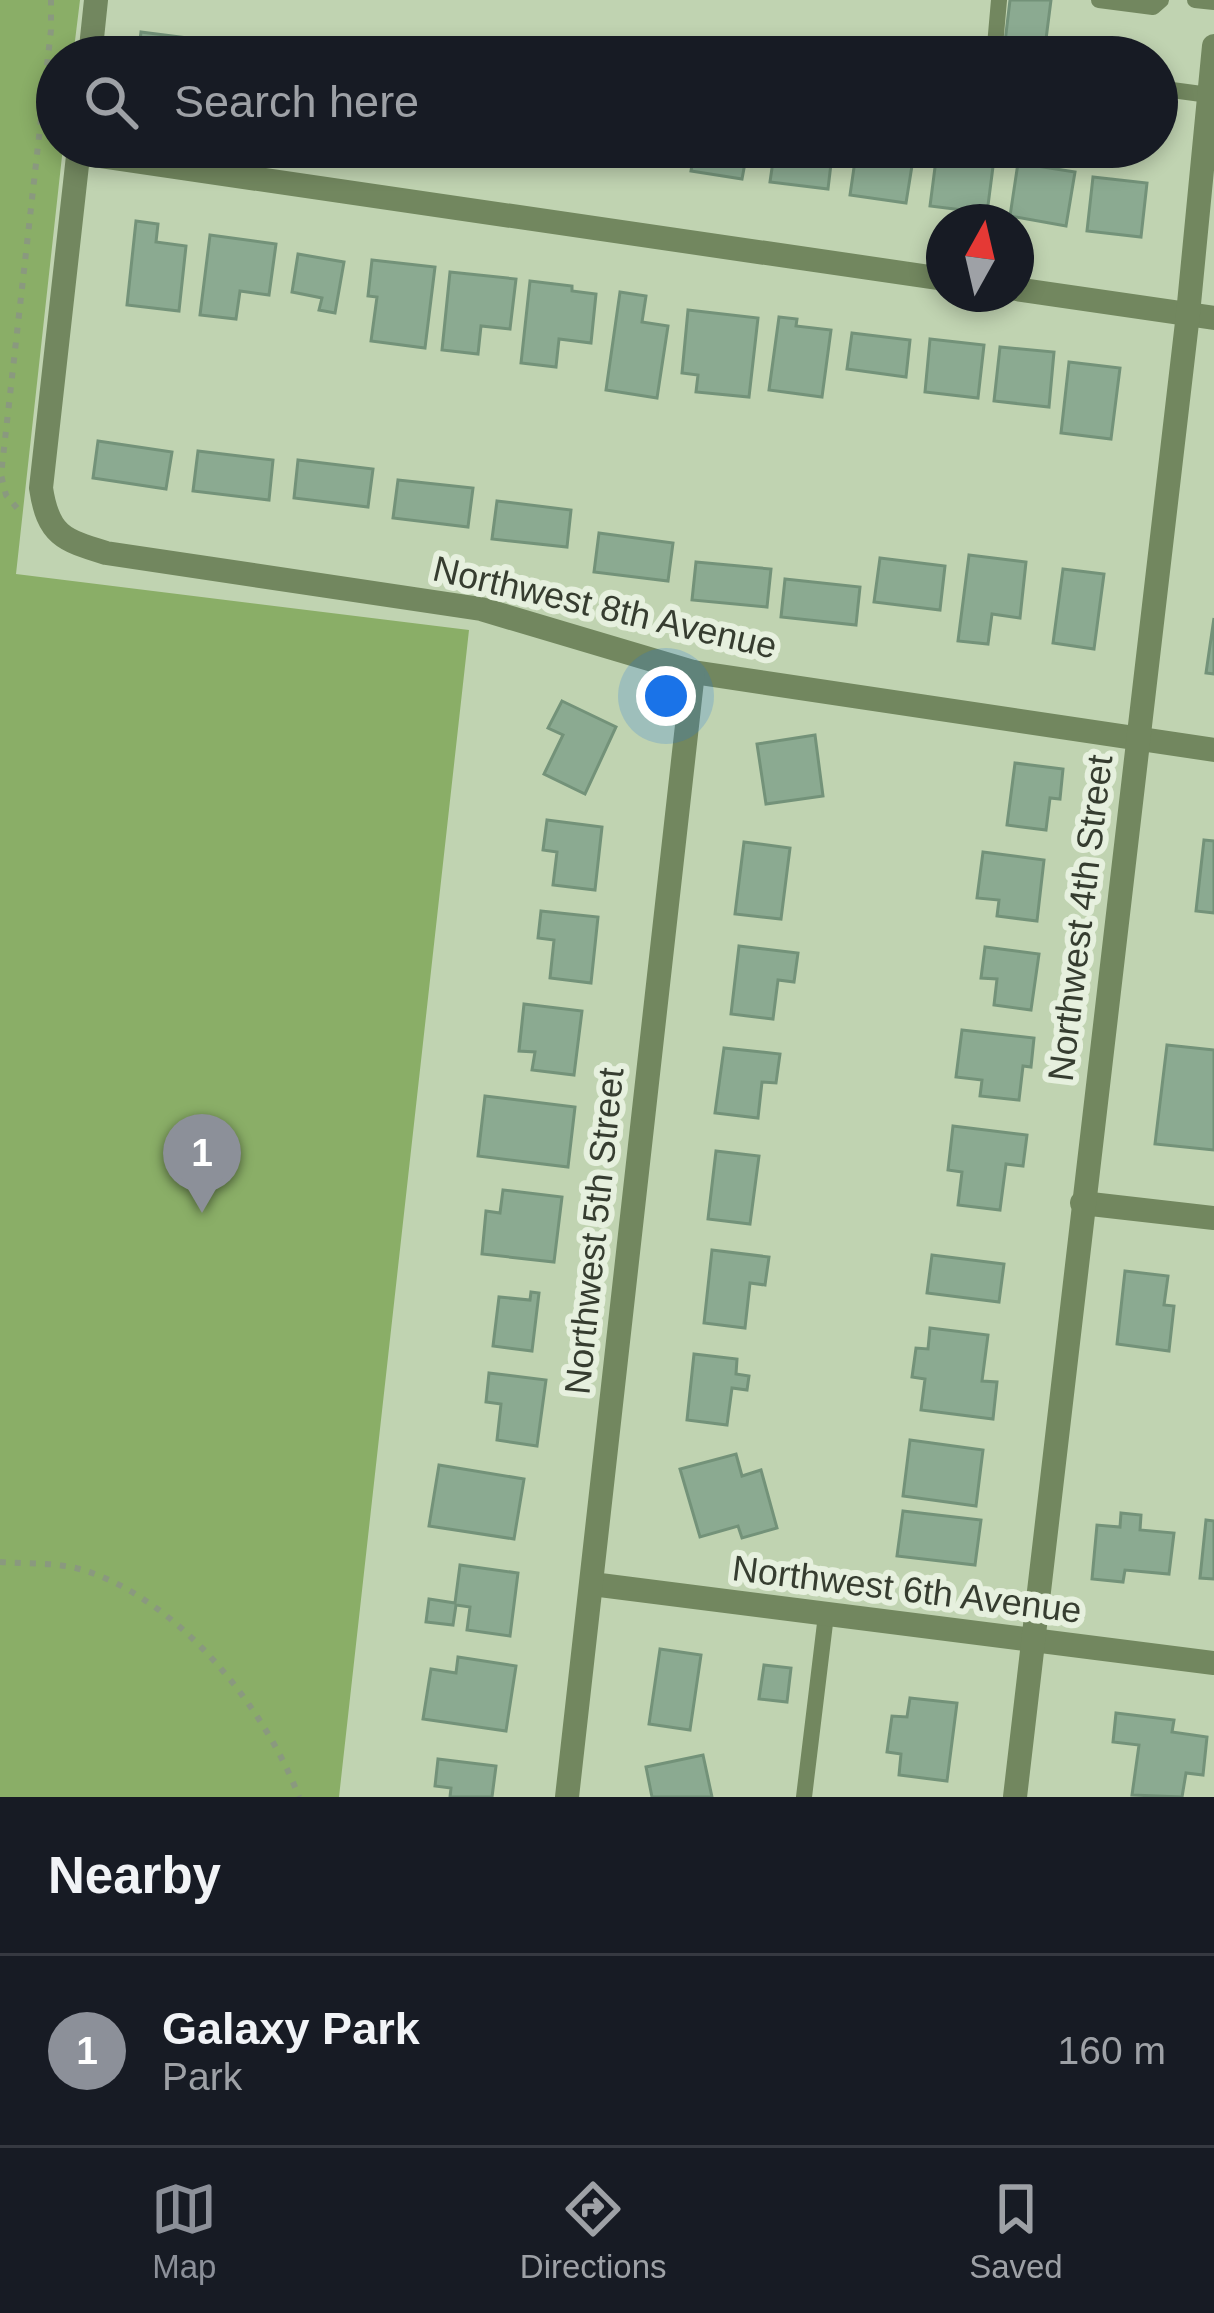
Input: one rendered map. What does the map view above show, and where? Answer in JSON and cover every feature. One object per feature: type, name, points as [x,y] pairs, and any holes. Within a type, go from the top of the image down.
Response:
[{"type":"street","points":[[92,36],[96,0]]},
{"type":"street","name":"Northwest 4th Street","points":[[1015,1797],[1188,314],[1214,46]]},
{"type":"street","points":[[56,531],[45,515],[41,488],[77,168]]},
{"type":"street","points":[[200,168],[926,276]]},
{"type":"street","points":[[1034,292],[1214,318]]},
{"type":"street","name":"Northwest 8th Avenue","points":[[56,531],[70,542],[106,554],[481,609],[692,673],[1214,750]]},
{"type":"street","name":"Northwest 5th Street","points":[[567,1797],[692,673]]},
{"type":"street","points":[[1082,1203],[1214,1218]]},
{"type":"street","name":"Northwest 6th Avenue","points":[[592,1584],[1214,1663]]},
{"type":"lane","points":[[996,36],[999,0]]},
{"type":"lane","points":[[1099,0],[1153,7],[1160,0]]},
{"type":"lane","points":[[1195,0],[1214,2]]},
{"type":"lane","points":[[1178,91],[1209,95]]},
{"type":"lane","points":[[804,1797],[826,1615]]},
{"type":"path","points":[[50,36],[51,0]]},
{"type":"path","points":[[36,168],[1,475],[6,495],[20,511],[56,531]]},
{"type":"path","points":[[0,1562],[88,1571],[164,1615],[216,1661],[251,1706],[284,1756],[299,1797]]},
{"type":"green space","points":[[0,0],[80,0],[76,36],[36,36],[36,168],[61,168],[16,574],[469,630],[339,1797],[0,1797]]},
{"type":"building","points":[[1010,0],[1051,0],[1046,36],[1006,36]]},
{"type":"building","points":[[692,168],[744,168],[742,179]]},
{"type":"building","points":[[772,168],[830,168],[828,189],[770,182]]},
{"type":"building","points":[[854,168],[912,168],[906,203],[850,195]]},
{"type":"building","points":[[935,168],[993,168],[988,204],[930,204]]},
{"type":"building","points":[[1017,168],[1075,172],[1066,226],[1034,220],[1034,204],[1012,204]]},
{"type":"building","points":[[1093,177],[1147,183],[1141,237],[1087,231]]},
{"type":"building","points":[[136,221],[158,224],[156,242],[186,246],[179,311],[127,305]]},
{"type":"building","points":[[210,235],[276,244],[269,295],[240,291],[236,319],[200,315]]},
{"type":"building","points":[[298,254],[344,262],[335,313],[319,310],[322,298],[292,292]]},
{"type":"building","points":[[372,260],[435,267],[425,348],[371,341],[377,297],[368,296]]},
{"type":"building","points":[[450,272],[516,279],[510,329],[481,326],[478,354],[442,350]]},
{"type":"building","points":[[530,281],[596,294],[591,343],[559,339],[556,367],[521,363]]},
{"type":"building","points":[[620,292],[646,296],[642,322],[668,326],[657,398],[606,390]]},
{"type":"building","points":[[688,310],[758,318],[749,397],[696,392],[698,375],[682,373]]},
{"type":"building","points":[[779,317],[797,319],[796,326],[831,330],[822,397],[769,390]]},
{"type":"building","points":[[852,333],[910,340],[906,377],[847,369]]},
{"type":"building","points":[[930,339],[984,345],[978,398],[925,392]]},
{"type":"building","points":[[1000,347],[1054,352],[1049,407],[994,401]]},
{"type":"building","points":[[1069,362],[1120,368],[1111,439],[1061,433]]},
{"type":"building","points":[[98,441],[172,452],[166,489],[93,478]]},
{"type":"building","points":[[198,451],[273,460],[269,500],[193,491]]},
{"type":"building","points":[[298,460],[373,469],[368,507],[294,498]]},
{"type":"building","points":[[398,480],[473,488],[468,527],[393,518]]},
{"type":"building","points":[[497,501],[571,510],[567,547],[492,539]]},
{"type":"building","points":[[599,533],[673,543],[668,581],[594,572]]},
{"type":"building","points":[[969,555],[1026,562],[1020,618],[992,614],[988,644],[958,641]]},
{"type":"building","points":[[880,558],[945,566],[940,610],[874,602]]},
{"type":"building","points":[[696,562],[771,569],[767,607],[692,600]]},
{"type":"building","points":[[1063,569],[1104,574],[1094,649],[1053,643]]},
{"type":"building","points":[[785,579],[860,587],[856,625],[781,617]]},
{"type":"building","points":[[1214,618],[1214,674],[1206,673]]},
{"type":"building","points":[[562,701],[616,727],[585,794],[544,774],[563,735],[548,728]]},
{"type":"building","points":[[815,735],[823,796],[766,804],[757,744]]},
{"type":"building","points":[[1015,763],[1063,769],[1060,799],[1050,798],[1046,830],[1007,825]]},
{"type":"building","points":[[547,820],[602,827],[595,890],[553,885],[557,852],[543,850]]},
{"type":"building","points":[[1204,840],[1214,841],[1214,913],[1196,911]]},
{"type":"building","points":[[744,842],[790,848],[781,919],[735,914]]},
{"type":"building","points":[[983,852],[1044,860],[1037,921],[997,916],[999,900],[977,898]]},
{"type":"building","points":[[541,911],[598,917],[591,983],[550,978],[554,940],[538,938]]},
{"type":"building","points":[[739,946],[798,953],[794,982],[778,980],[773,1019],[731,1014]]},
{"type":"building","points":[[985,947],[1039,954],[1031,1010],[994,1005],[997,979],[981,978]]},
{"type":"building","points":[[524,1004],[582,1011],[574,1075],[532,1070],[535,1052],[519,1051]]},
{"type":"building","points":[[962,1030],[1034,1038],[1031,1067],[1023,1066],[1019,1100],[980,1096],[982,1080],[956,1077]]},
{"type":"building","points":[[1167,1045],[1214,1050],[1214,1150],[1155,1144]]},
{"type":"building","points":[[724,1048],[780,1054],[776,1083],[762,1082],[758,1118],[715,1113]]},
{"type":"building","points":[[485,1096],[575,1107],[568,1167],[478,1156]]},
{"type":"building","points":[[953,1126],[1027,1135],[1023,1166],[1006,1164],[1000,1210],[958,1205],[962,1172],[948,1170]]},
{"type":"building","points":[[716,1151],[759,1156],[750,1224],[708,1219]]},
{"type":"building","points":[[503,1190],[562,1197],[554,1262],[482,1254],[486,1211],[500,1213]]},
{"type":"building","points":[[712,1250],[769,1257],[765,1285],[750,1283],[745,1328],[704,1323]]},
{"type":"building","points":[[932,1255],[1004,1264],[999,1302],[927,1293]]},
{"type":"building","points":[[1125,1271],[1168,1276],[1164,1305],[1174,1306],[1169,1351],[1117,1344]]},
{"type":"building","points":[[531,1292],[539,1293],[532,1351],[493,1346],[499,1297],[530,1300]]},
{"type":"building","points":[[930,1328],[988,1335],[982,1381],[997,1382],[993,1419],[921,1410],[925,1379],[912,1377],[916,1348],[928,1349]]},
{"type":"building","points":[[694,1354],[737,1359],[736,1374],[749,1376],[747,1390],[732,1388],[727,1425],[687,1420]]},
{"type":"building","points":[[489,1373],[546,1380],[537,1446],[497,1440],[501,1404],[486,1402]]},
{"type":"building","points":[[910,1440],[983,1450],[976,1506],[903,1496]]},
{"type":"building","points":[[736,1454],[742,1476],[761,1470],[777,1528],[742,1538],[738,1526],[700,1537],[680,1469]]},
{"type":"building","points":[[439,1465],[524,1479],[514,1539],[429,1526]]},
{"type":"building","points":[[903,1511],[981,1520],[975,1565],[897,1556]]},
{"type":"building","points":[[1121,1513],[1141,1515],[1140,1530],[1174,1533],[1169,1574],[1125,1570],[1123,1582],[1092,1579],[1097,1525],[1120,1527]]},
{"type":"building","points":[[1206,1520],[1214,1521],[1214,1579],[1200,1578]]},
{"type":"building","points":[[460,1565],[518,1573],[510,1636],[467,1630],[470,1607],[456,1605],[453,1625],[426,1622],[429,1599],[455,1603]]},
{"type":"building","points":[[660,1649],[701,1655],[690,1730],[649,1724]]},
{"type":"building","points":[[458,1657],[516,1666],[506,1731],[423,1719],[431,1669],[456,1673]]},
{"type":"building","points":[[764,1665],[791,1668],[787,1702],[759,1699]]},
{"type":"building","points":[[910,1698],[957,1703],[947,1781],[899,1775],[901,1754],[887,1752],[892,1716],[907,1717]]},
{"type":"building","points":[[1116,1713],[1174,1720],[1172,1732],[1207,1737],[1203,1775],[1186,1773],[1182,1797],[1132,1795],[1139,1745],[1113,1742]]},
{"type":"building","points":[[703,1755],[712,1797],[652,1797],[646,1767]]},
{"type":"building","points":[[438,1759],[496,1766],[492,1797],[450,1797],[451,1788],[435,1786]]},
{"type":"place","name":"Galaxy Park","points":[[202,1213]]}]
